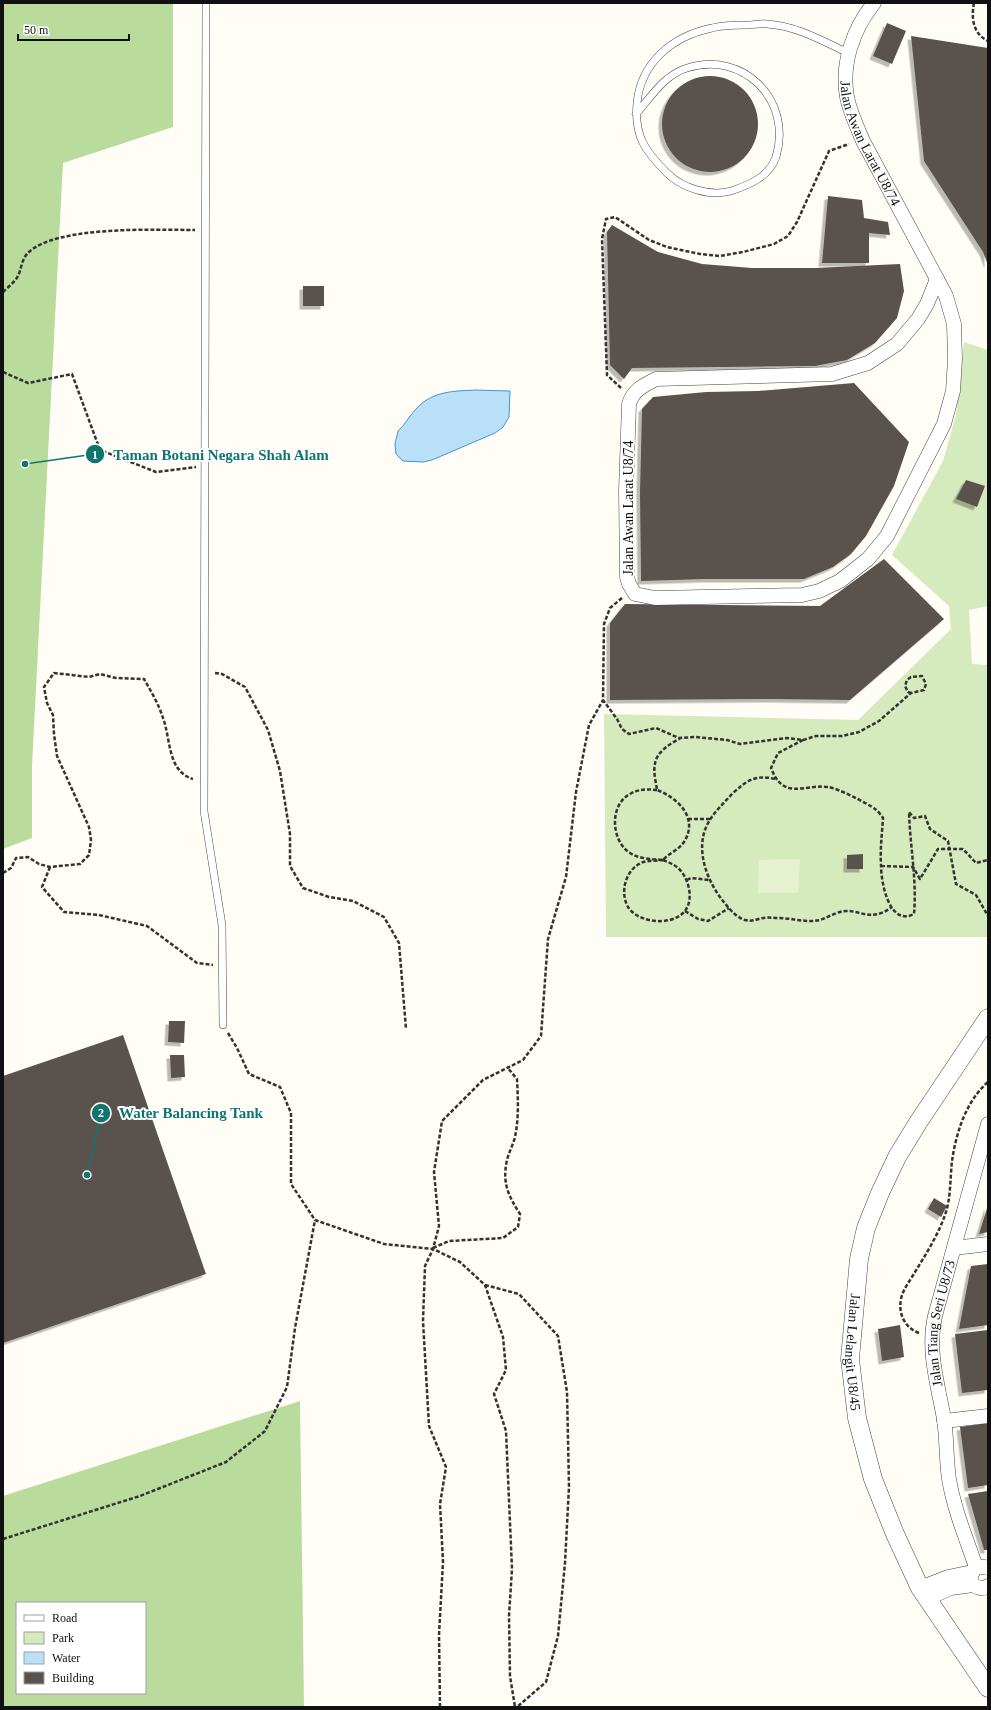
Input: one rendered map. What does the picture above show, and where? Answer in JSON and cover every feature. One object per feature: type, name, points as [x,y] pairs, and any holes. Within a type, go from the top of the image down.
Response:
[{"type":"street","name":"Jalan Awan Larat U8/74","points":[[635,391],[629,404],[626,491],[627,577],[629,584],[636,594],[655,598],[802,596],[819,591],[840,581],[868,559],[887,536],[944,424],[953,391],[955,359],[954,324],[946,296],[863,141],[855,123],[847,97],[846,81],[848,53],[856,31],[874,3]]},
{"type":"street","points":[[635,391],[656,379],[832,374],[868,363],[897,344],[918,319],[927,304],[937,278]]},
{"type":"street","name":"Jalan Lelangit U8/45","points":[[988,1018],[919,1121],[897,1158],[880,1193],[866,1228],[858,1259],[850,1359],[857,1418],[873,1479],[882,1505],[923,1594],[988,1688]]},
{"type":"street","name":"Jalan Tiang Seri U8/73","points":[[982,1579],[962,1528],[949,1480],[944,1421],[931,1337],[935,1316],[988,1124]]},
{"type":"street","name":"Jalan Tiang Seri U8/73","points":[[954,1248],[988,1244]]},
{"type":"street","points":[[944,1421],[988,1416]]},
{"type":"street","points":[[923,1594],[982,1579]]},
{"type":"lane","points":[[206,3],[204,810],[222,926],[221,966],[223,1025]]},
{"type":"lane","points":[[636,114],[668,77],[687,68],[709,64],[744,72],[768,94],[778,116],[779,139],[775,158],[769,169],[763,175],[748,185],[725,192],[700,190],[685,186],[672,178],[650,156],[639,131],[636,114],[638,89],[642,78],[660,53],[695,33],[712,28],[767,24],[812,35],[848,53]]},
{"type":"path","points":[[974,3],[971,15],[976,29],[981,38],[988,41]]},
{"type":"path","points":[[635,391],[623,389],[607,375],[602,239],[606,219],[615,217],[649,240],[667,247],[700,254],[720,256],[774,244],[788,236],[797,222],[829,151],[844,145],[863,141]]},
{"type":"path","points":[[3,292],[17,278],[26,255],[39,244],[71,235],[130,230],[205,230]]},
{"type":"path","points":[[3,372],[28,383],[72,374],[100,450],[156,472],[205,466]]},
{"type":"path","points":[[440,1707],[439,1635],[443,1562],[440,1504],[446,1467],[429,1426],[423,1321],[424,1266],[433,1249],[439,1226],[434,1172],[442,1121],[483,1080],[523,1060],[541,1036],[548,939],[566,877],[576,792],[589,725],[603,700],[604,624],[610,608],[623,598],[636,594]]},
{"type":"path","points":[[204,671],[222,674],[246,687],[268,730],[281,778],[290,834],[290,866],[303,888],[329,897],[353,901],[384,917],[399,943],[406,1029]]},
{"type":"path","points":[[3,873],[11,868],[16,858],[28,857],[40,864],[50,866],[80,864],[89,855],[91,840],[86,819],[57,756],[53,715],[47,703],[44,687],[54,673],[89,677],[100,674],[116,678],[144,679],[164,719],[172,757],[182,773],[192,779],[204,779]]},
{"type":"path","points":[[775,779],[771,768],[778,753],[803,740],[816,736],[842,736],[858,732],[878,721],[911,693],[924,690],[926,684],[922,676],[911,677],[907,680],[905,686],[908,692],[911,693]]},
{"type":"path","points":[[603,700],[617,719],[622,729],[629,734],[656,728],[679,738],[694,736],[727,740],[740,744],[787,738],[803,740]]},
{"type":"path","points":[[657,790],[654,764],[657,757],[671,743],[684,737]]},
{"type":"path","points":[[892,907],[880,914],[872,916],[838,912],[820,920],[809,921],[763,918],[755,921],[746,921],[736,916],[729,908],[706,872],[702,849],[706,826],[716,812],[741,786],[763,776],[775,779],[787,789],[801,790],[814,786],[836,788],[846,795],[876,809],[883,818],[881,866],[886,892],[895,913],[901,917],[909,917],[914,914],[913,867],[909,812],[914,818],[925,816],[930,829],[948,842],[956,884],[976,895],[988,916]]},
{"type":"path","points":[[657,790],[643,789],[628,794],[617,808],[615,822],[618,840],[625,849],[638,857],[663,860],[674,865],[681,871],[687,880],[690,896],[689,903],[685,911],[677,917],[653,921],[646,920],[636,915],[630,910],[626,903],[624,890],[628,873],[640,863],[663,860],[684,842],[689,829],[687,814],[678,802],[673,797],[657,790]]},
{"type":"path","points":[[688,819],[711,819]]},
{"type":"path","points":[[913,867],[920,879],[938,849],[964,849],[976,863],[988,860]]},
{"type":"path","points":[[50,866],[42,887],[64,912],[99,915],[147,926],[197,963],[221,966]]},
{"type":"path","points":[[881,866],[913,867]]},
{"type":"path","points":[[687,880],[691,878],[710,880]]},
{"type":"path","points":[[685,911],[698,919],[708,921],[729,908]]},
{"type":"path","points":[[223,1025],[237,1048],[249,1074],[280,1087],[291,1113],[291,1184],[315,1220],[384,1244],[433,1249],[460,1262],[485,1285],[519,1294],[558,1336],[567,1392],[568,1487],[565,1563],[558,1636],[546,1682],[516,1707],[510,1676],[509,1616],[512,1569],[506,1431],[494,1394],[506,1370],[503,1337],[485,1285]]},
{"type":"path","points":[[433,1249],[449,1241],[503,1238],[518,1227],[520,1214],[512,1201],[505,1184],[507,1160],[515,1137],[518,1102],[517,1079],[507,1067]]},
{"type":"path","points":[[931,1337],[910,1329],[905,1323],[902,1315],[901,1300],[904,1291],[928,1250],[945,1215],[950,1190],[952,1161],[962,1121],[970,1103],[978,1091],[988,1082]]},
{"type":"path","points":[[3,1539],[140,1496],[226,1462],[265,1431],[287,1387],[302,1286],[315,1220]]},
{"type":"green space","points":[[3,3],[173,3],[173,127],[63,163],[32,766],[32,838],[3,849]]},
{"type":"green space","points":[[964,342],[988,350],[988,606],[969,610],[972,664],[988,665],[988,937],[606,937],[604,714],[858,720],[951,629],[949,606],[892,555],[943,461],[956,415]]},
{"type":"green space","points":[[800,859],[798,893],[758,893],[759,860]]},
{"type":"green space","points":[[300,1401],[304,1707],[3,1707],[3,1496]]},
{"type":"water","points":[[476,390],[510,391],[509,417],[503,427],[495,433],[432,460],[423,462],[403,461],[396,454],[395,444],[398,431],[415,410],[424,402],[437,395],[445,393]]},
{"type":"building","points":[[887,23],[906,31],[892,64],[873,56]]},
{"type":"building","points":[[911,36],[988,48],[988,265],[983,252],[924,161]]},
{"type":"building","points":[[710,76],[728,79],[744,90],[755,106],[758,124],[755,142],[744,158],[728,169],[710,172],[692,169],[676,158],[665,142],[662,124],[665,106],[676,90],[692,79]]},
{"type":"building","points":[[828,196],[862,200],[864,218],[888,222],[890,235],[869,233],[869,263],[822,263]]},
{"type":"building","points":[[612,225],[658,252],[702,264],[752,268],[815,268],[900,264],[904,291],[897,318],[875,343],[847,360],[815,366],[632,368],[624,379],[610,365],[607,232]]},
{"type":"building","points":[[303,286],[324,286],[324,306],[303,306]]},
{"type":"building","points":[[854,383],[909,442],[894,486],[866,536],[851,554],[833,567],[804,579],[706,579],[641,581],[640,492],[642,409],[653,397],[706,392],[758,391]]},
{"type":"building","points":[[966,480],[985,486],[977,507],[956,499]]},
{"type":"building","points":[[884,559],[944,619],[850,700],[610,700],[610,623],[625,604],[820,606]]},
{"type":"building","points":[[863,854],[863,869],[847,869],[847,855]]},
{"type":"building","points":[[169,1021],[185,1021],[184,1043],[168,1042]]},
{"type":"building","points":[[123,1035],[206,1274],[3,1343],[3,1076]]},
{"type":"building","points":[[170,1055],[184,1055],[185,1077],[171,1078]]},
{"type":"building","points":[[934,1198],[947,1206],[941,1217],[928,1209]]},
{"type":"building","points":[[988,1205],[988,1232],[979,1234]]},
{"type":"building","points":[[988,1264],[988,1325],[959,1329],[971,1266]]},
{"type":"building","points":[[900,1325],[904,1357],[882,1361],[878,1329]]},
{"type":"building","points":[[988,1330],[988,1390],[962,1393],[955,1334]]},
{"type":"building","points":[[988,1423],[988,1485],[968,1488],[960,1427]]},
{"type":"building","points":[[988,1491],[988,1550],[984,1550],[968,1494]]},
{"type":"place","name":"Taman Botani Negara Shah Alam","points":[[25,464]]},
{"type":"place","name":"Water Balancing Tank","points":[[87,1175]]}]
